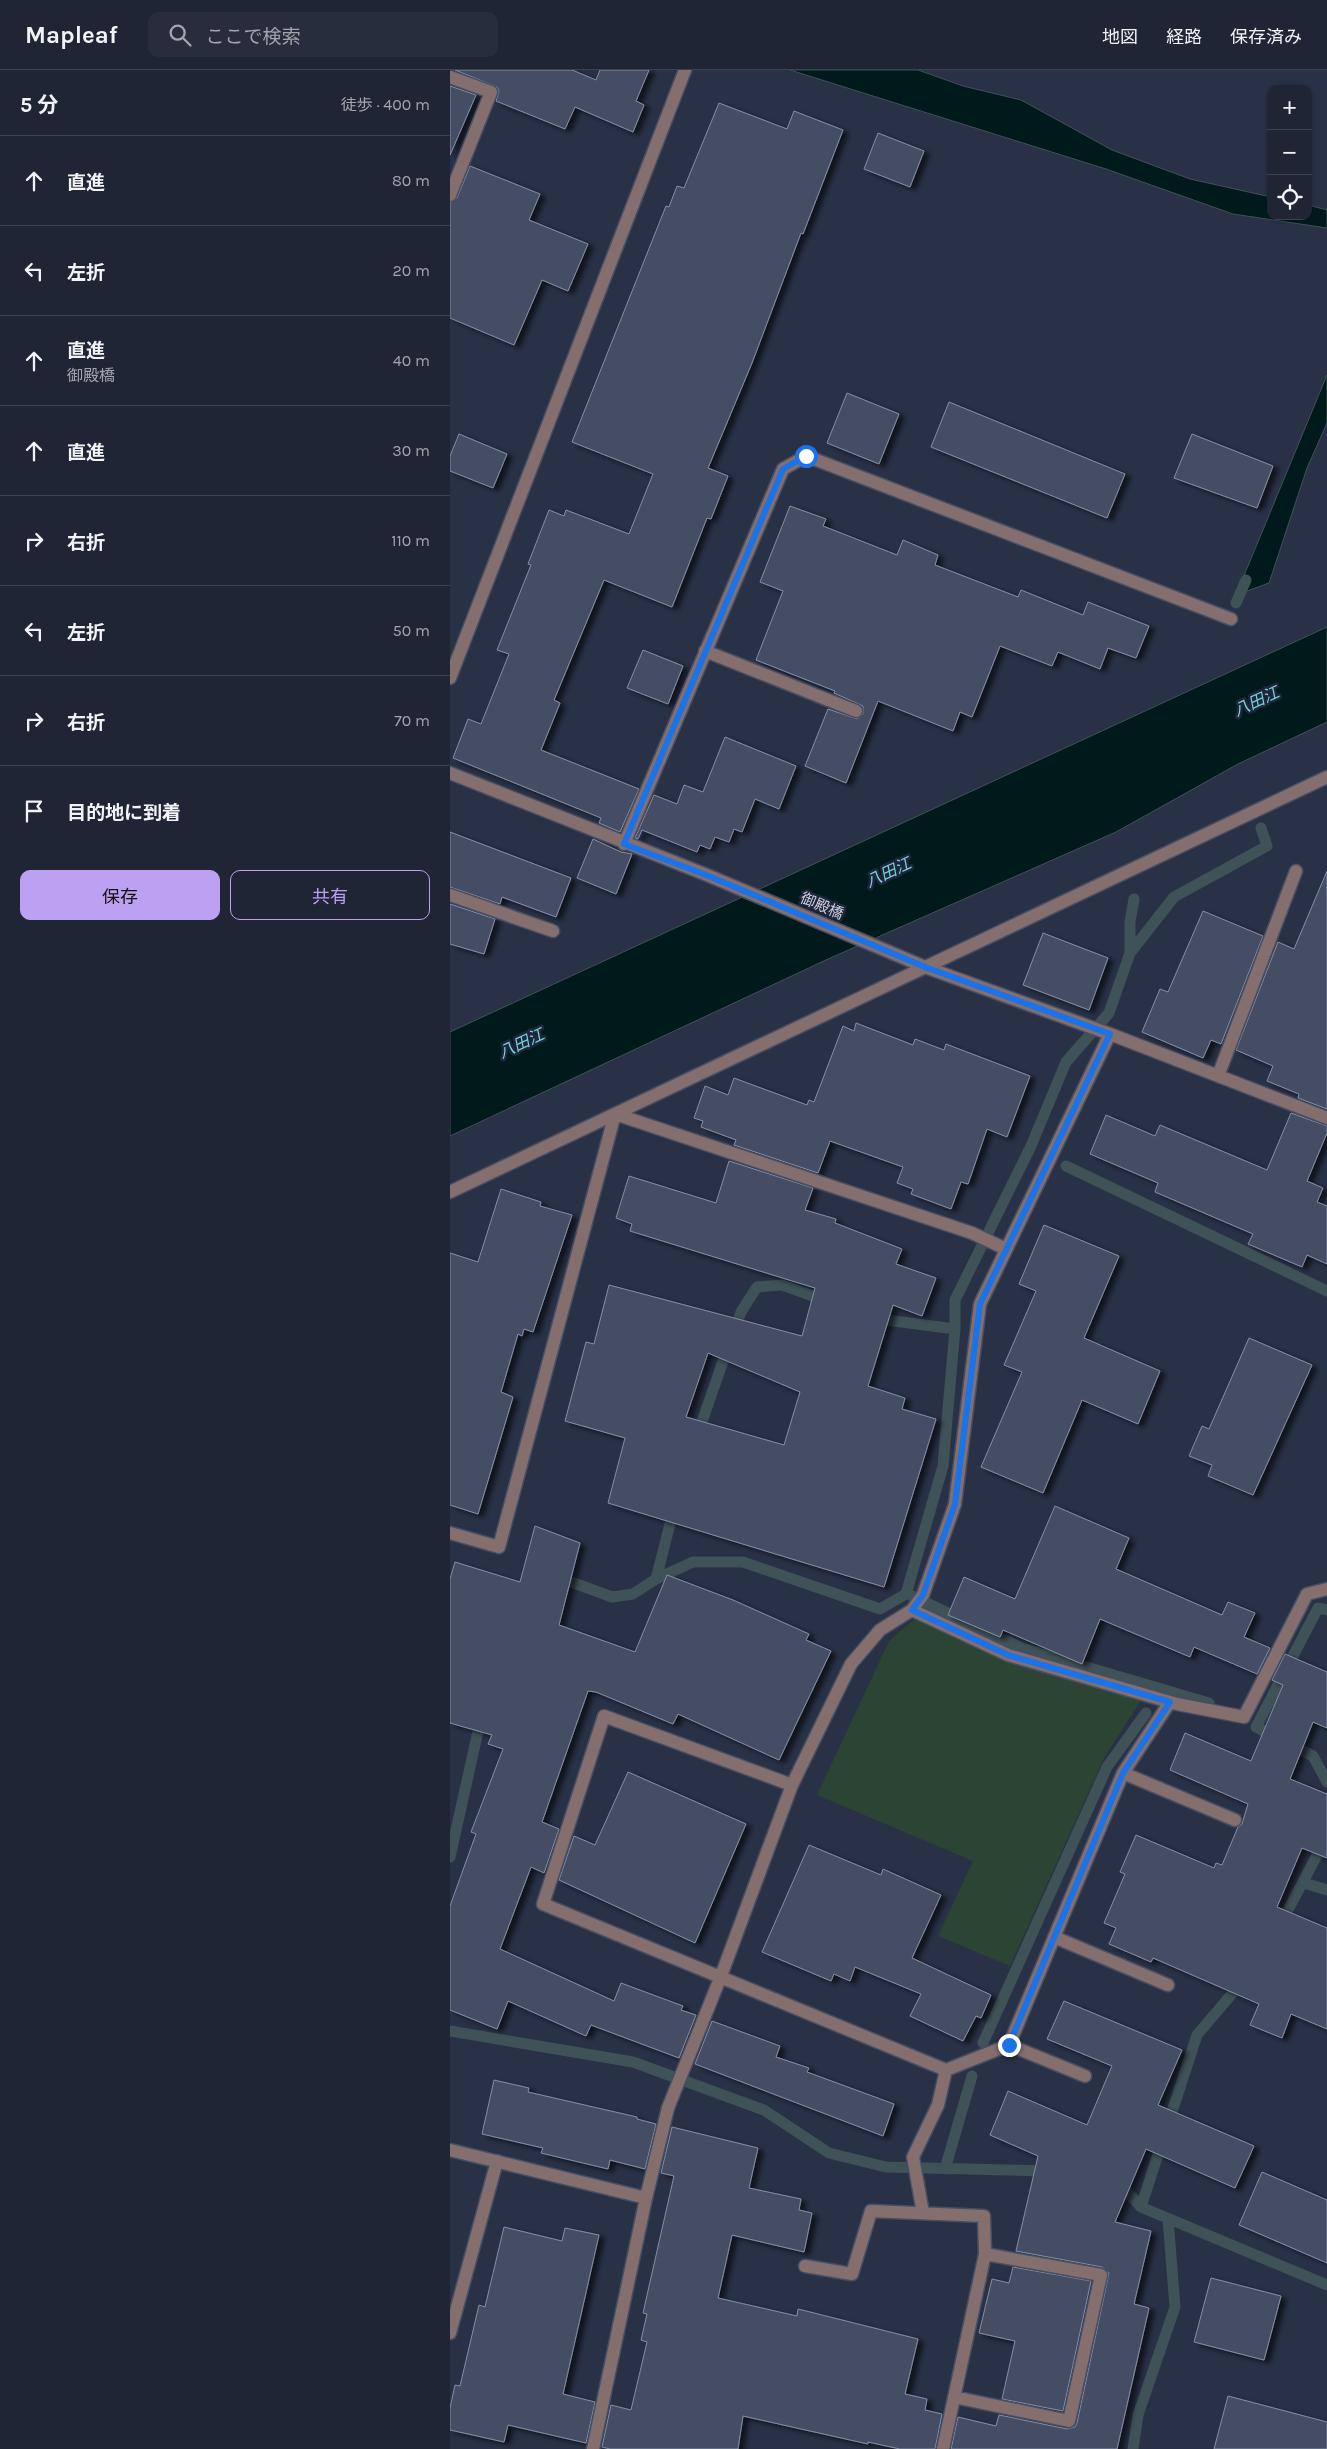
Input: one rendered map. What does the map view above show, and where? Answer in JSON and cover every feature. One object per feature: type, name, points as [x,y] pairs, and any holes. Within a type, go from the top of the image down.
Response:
[{"type":"street","points":[[450,678],[685,70]]},
{"type":"street","points":[[450,77],[491,92],[450,195]]},
{"type":"street","points":[[624,844],[783,469],[806,456],[1232,618]]},
{"type":"street","points":[[705,651],[856,710]]},
{"type":"street","name":"御殿橋","points":[[450,773],[624,844],[706,875],[925,967],[1081,1023],[1327,1118]]},
{"type":"street","points":[[450,1192],[1327,777]]},
{"type":"street","points":[[1218,1076],[1296,871]]},
{"type":"street","points":[[450,895],[553,932]]},
{"type":"street","points":[[593,2449],[646,2198],[668,2108],[721,1976],[792,1785],[851,1664],[880,1630],[912,1610],[923,1595],[955,1504],[980,1304],[1000,1247],[1110,1034]]},
{"type":"street","points":[[615,1114],[972,1233],[1000,1247]]},
{"type":"street","points":[[450,1533],[499,1547],[615,1114]]},
{"type":"street","points":[[912,1610],[1008,1655],[1170,1702],[1244,1717],[1307,1594],[1327,1590]]},
{"type":"street","points":[[1009,2045],[1123,1773],[1170,1702]]},
{"type":"street","points":[[792,1785],[604,1716],[542,1904],[946,2070],[1009,2045],[1085,2076]]},
{"type":"street","points":[[1123,1773],[1235,1820]]},
{"type":"street","points":[[1054,1937],[1168,1985]]},
{"type":"street","points":[[923,2213],[913,2157],[938,2105],[946,2070]]},
{"type":"street","points":[[450,2150],[646,2198]]},
{"type":"street","points":[[450,2333],[497,2161]]},
{"type":"street","points":[[805,2266],[852,2274],[871,2211],[984,2216],[986,2254],[943,2449]]},
{"type":"street","points":[[954,2397],[1069,2421],[1101,2275],[986,2254]]},
{"type":"shaded area","points":[[926,1609],[1018,1653],[1147,1691],[1104,1758],[1010,1966],[938,1936],[973,1861],[817,1795],[889,1641]]},
{"type":"water","points":[[790,70],[918,70],[963,86],[1021,100],[1112,150],[1190,179],[1267,196],[1267,219],[1233,214],[1106,169]]},
{"type":"water","points":[[1312,206],[1327,210],[1327,228],[1273,220],[1312,220]]},
{"type":"water","points":[[1327,375],[1327,423],[1307,468],[1269,583],[1236,595]]},
{"type":"water","name":"八田江","points":[[1327,627],[1327,722],[1238,764],[1116,832],[828,959],[450,1136],[450,1032]]},
{"type":"building","points":[[455,70],[572,70],[596,80],[600,70],[649,70],[636,101],[644,105],[633,132],[575,107],[565,129],[496,101],[499,91],[497,87]]},
{"type":"building","points":[[450,86],[476,95],[450,155]]},
{"type":"building","points":[[719,103],[787,129],[794,111],[843,130],[803,234],[801,233],[752,363],[708,468],[728,476],[711,519],[707,518],[672,607],[604,580],[554,700],[560,703],[541,750],[639,789],[620,832],[599,823],[601,818],[453,758],[468,719],[481,724],[509,654],[497,650],[531,565],[528,564],[549,510],[564,516],[566,510],[629,534],[653,474],[572,442],[666,206],[669,207],[677,186],[684,188]]},
{"type":"building","points":[[878,133],[924,151],[910,187],[864,169]]},
{"type":"building","points":[[470,166],[540,194],[529,220],[588,244],[568,291],[542,280],[514,345],[450,318],[450,203],[457,198]]},
{"type":"building","points":[[847,393],[899,414],[879,464],[827,443]]},
{"type":"building","points":[[949,402],[1125,474],[1107,518],[931,447]]},
{"type":"building","points":[[459,434],[507,454],[493,488],[450,471],[450,456]]},
{"type":"building","points":[[1192,434],[1273,466],[1257,508],[1174,478]]},
{"type":"building","points":[[790,506],[826,519],[823,526],[897,555],[903,540],[938,555],[935,565],[1018,597],[1021,590],[1083,615],[1088,602],[1149,626],[1136,658],[1108,648],[1100,669],[1058,652],[1052,666],[1000,646],[972,717],[960,712],[953,731],[878,701],[846,783],[805,766],[828,709],[857,719],[863,714],[863,706],[834,693],[835,691],[756,660],[783,591],[760,582]]},
{"type":"building","points":[[643,650],[683,666],[668,704],[627,688]]},
{"type":"building","points":[[725,737],[796,766],[779,809],[755,799],[742,832],[734,829],[729,842],[715,837],[710,849],[700,845],[697,852],[642,830],[638,839],[635,838],[654,795],[677,804],[684,785],[703,792]]},
{"type":"building","points":[[450,832],[571,878],[556,917],[502,897],[500,904],[450,887]]},
{"type":"building","points":[[593,839],[621,852],[632,854],[616,894],[577,878]]},
{"type":"building","points":[[1327,871],[1327,1109],[1298,1098],[1299,1094],[1267,1081],[1273,1066],[1236,1050],[1278,942],[1294,949]]},
{"type":"building","points":[[450,904],[495,919],[484,954],[450,944]]},
{"type":"building","points":[[1203,911],[1263,936],[1221,1044],[1211,1040],[1203,1058],[1142,1032],[1160,989],[1168,992]]},
{"type":"building","points":[[1043,933],[1108,958],[1089,1010],[1023,985]]},
{"type":"building","points":[[856,1023],[913,1045],[915,1039],[944,1050],[946,1044],[1030,1076],[1007,1137],[987,1129],[968,1184],[961,1182],[951,1209],[911,1194],[913,1189],[897,1183],[903,1167],[830,1141],[818,1173],[734,1145],[736,1140],[701,1127],[703,1121],[694,1118],[705,1086],[728,1095],[734,1078],[807,1105],[809,1100],[814,1102],[843,1026],[854,1031]]},
{"type":"building","points":[[1291,1113],[1327,1126],[1327,1133],[1307,1181],[1323,1188],[1317,1202],[1327,1206],[1327,1264],[1307,1255],[1302,1267],[1248,1244],[1253,1234],[1155,1192],[1158,1183],[1090,1154],[1106,1115],[1155,1136],[1160,1125],[1267,1170]]},
{"type":"building","points":[[729,1161],[813,1188],[805,1210],[836,1219],[835,1223],[902,1249],[896,1264],[936,1278],[922,1316],[893,1305],[868,1386],[905,1398],[902,1409],[936,1419],[884,1587],[608,1503],[625,1438],[565,1421],[586,1342],[594,1344],[609,1285],[802,1336],[815,1288],[630,1231],[632,1224],[616,1218],[629,1176],[716,1203]],"holes":[[[708,1353],[800,1392],[784,1445],[686,1417]]]},
{"type":"building","points":[[501,1189],[541,1202],[540,1206],[572,1215],[533,1332],[524,1329],[522,1336],[518,1334],[501,1392],[513,1397],[478,1514],[450,1505],[450,1253],[478,1262]]},
{"type":"building","points":[[1044,1225],[1119,1256],[1084,1338],[1160,1371],[1138,1424],[1082,1400],[1043,1493],[981,1467],[1022,1372],[1004,1365],[1036,1291],[1019,1284]]},
{"type":"building","points":[[1249,1338],[1312,1365],[1253,1495],[1208,1476],[1212,1465],[1189,1456],[1202,1426],[1209,1429]]},
{"type":"building","points":[[1055,1506],[1129,1538],[1116,1569],[1222,1615],[1228,1602],[1255,1613],[1244,1637],[1270,1648],[1257,1674],[1194,1647],[1190,1657],[1100,1619],[1082,1664],[1003,1630],[1000,1637],[948,1615],[964,1577],[1015,1599]]},
{"type":"building","points":[[535,1526],[580,1543],[559,1625],[635,1652],[667,1575],[733,1600],[809,1634],[806,1640],[831,1651],[779,1760],[678,1714],[673,1724],[596,1692],[588,1691],[542,1822],[559,1829],[544,1873],[531,1867],[500,1949],[614,2001],[621,1983],[683,2006],[681,2010],[696,2015],[679,2058],[591,2025],[586,2036],[508,2001],[497,2029],[450,2010],[450,1906],[476,1834],[471,1832],[503,1749],[488,1744],[492,1735],[450,1723],[450,1579],[455,1562],[520,1582]]},
{"type":"building","points":[[1285,1654],[1327,1672],[1327,1728],[1313,1722],[1290,1779],[1327,1794],[1327,1858],[1302,1848],[1277,1907],[1327,1928],[1327,2029],[1291,2014],[1282,2038],[1250,2025],[1259,2004],[1153,1958],[1151,1962],[1109,1944],[1116,1928],[1104,1923],[1125,1874],[1120,1872],[1136,1835],[1214,1868],[1216,1863],[1222,1865],[1238,1827],[1242,1824],[1248,1804],[1170,1770],[1185,1733],[1251,1761],[1283,1685],[1272,1680]]},
{"type":"building","points":[[628,1772],[746,1824],[695,1943],[559,1880],[574,1836],[595,1845]]},
{"type":"building","points":[[809,1845],[881,1875],[883,1869],[941,1895],[912,1958],[991,1995],[981,2018],[976,2016],[963,2041],[910,2016],[921,1994],[855,1967],[850,1981],[834,1974],[831,1981],[762,1952]]},
{"type":"building","points":[[1064,2001],[1182,2050],[1158,2105],[1254,2146],[1235,2188],[1146,2149],[1115,2222],[1151,2231],[1134,2304],[1149,2308],[1117,2449],[951,2449],[958,2417],[996,2426],[999,2415],[1067,2429],[1075,2427],[1077,2423],[1109,2273],[1102,2267],[1016,2251],[1038,2156],[990,2135],[1008,2091],[1087,2125],[1112,2066],[1047,2039]]},
{"type":"building","points":[[712,2021],[780,2046],[776,2057],[809,2068],[807,2072],[894,2104],[883,2136],[695,2064]]},
{"type":"building","points":[[494,2080],[529,2088],[528,2092],[637,2117],[637,2119],[656,2124],[645,2169],[610,2160],[608,2169],[541,2153],[543,2148],[482,2134]]},
{"type":"building","points":[[672,2127],[758,2148],[749,2188],[801,2199],[799,2210],[812,2213],[804,2252],[732,2235],[718,2298],[797,2316],[798,2309],[918,2339],[905,2394],[927,2399],[925,2410],[942,2414],[935,2449],[900,2449],[868,2442],[868,2444],[743,2416],[738,2449],[610,2449],[602,2447],[611,2405],[631,2410],[647,2342],[641,2340],[647,2314],[643,2313],[674,2176],[661,2173]]},
{"type":"building","points":[[1262,2172],[1327,2200],[1327,2263],[1239,2225]]},
{"type":"building","points":[[504,2227],[562,2241],[565,2228],[599,2235],[563,2394],[595,2402],[586,2443],[508,2425],[504,2442],[450,2430],[450,2408],[455,2385],[460,2386],[479,2305],[485,2307]]},
{"type":"building","points":[[1013,2267],[1091,2281],[1063,2411],[1002,2399],[1015,2341],[979,2333],[992,2279],[1009,2283]]},
{"type":"building","points":[[1211,2278],[1281,2296],[1264,2360],[1194,2342]]},
{"type":"building","points":[[1228,2396],[1327,2422],[1327,2449],[1214,2449]]},
{"type":"waterway","points":[[1236,603],[1246,580]]},
{"type":"waterway","points":[[557,1580],[563,1579],[612,1597],[633,1594],[656,1579],[693,1562],[743,1562],[880,1609],[906,1594],[943,1466],[955,1329],[955,1300],[1031,1146],[1066,1062],[1109,1013],[1130,953],[1174,897],[1267,846],[1261,828]]},
{"type":"waterway","points":[[1130,953],[1130,922],[1134,899]]},
{"type":"waterway","points":[[1066,1166],[1327,1291]]},
{"type":"waterway","points":[[734,1332],[741,1312],[757,1287],[782,1285],[827,1301]]},
{"type":"waterway","points":[[873,1316],[886,1320],[955,1329]]},
{"type":"waterway","points":[[697,1436],[728,1347]]},
{"type":"waterway","points":[[656,1579],[674,1508]]},
{"type":"waterway","points":[[912,1596],[1022,1648],[1209,1703]]},
{"type":"waterway","points":[[1327,1610],[1318,1608],[1256,1727],[1313,1756],[1327,1782]]},
{"type":"waterway","points":[[983,2043],[1107,1767],[1146,1713]]},
{"type":"waterway","points":[[450,1857],[481,1718]]},
{"type":"waterway","points":[[1280,1925],[1324,1842]]},
{"type":"waterway","points":[[1304,1883],[1327,1890]]},
{"type":"waterway","points":[[1168,2124],[1197,2035],[1242,1982]]},
{"type":"waterway","points":[[450,2031],[633,2062],[764,2110],[829,2153],[886,2167],[1050,2171]]},
{"type":"waterway","points":[[945,2169],[972,2076]]},
{"type":"waterway","points":[[1141,2207],[1163,2139]]},
{"type":"waterway","points":[[1118,2182],[1141,2207],[1327,2285]]},
{"type":"waterway","points":[[1133,2449],[1138,2415],[1175,2307],[1168,2219]]},
{"type":"route","points":[[806,456],[783,469],[624,844],[706,875],[925,967],[1110,1034],[980,1304],[955,1504],[923,1595],[912,1610],[1008,1655],[1170,1702],[1123,1773],[1009,2045]]}]
